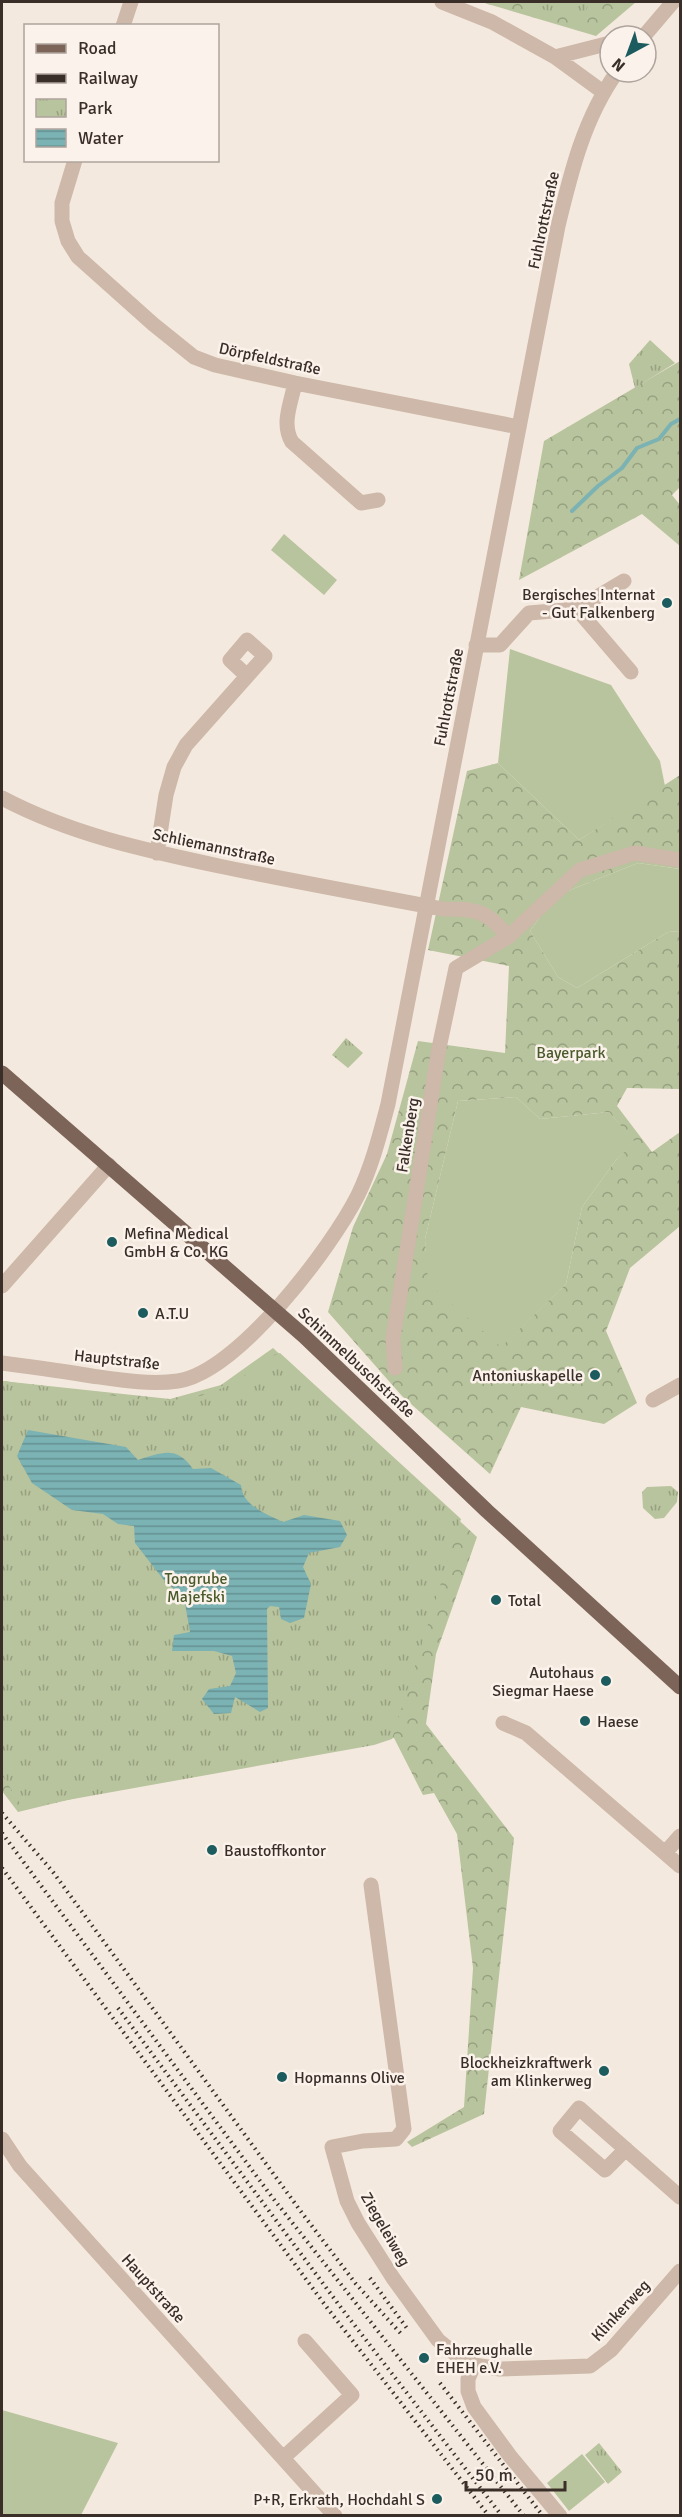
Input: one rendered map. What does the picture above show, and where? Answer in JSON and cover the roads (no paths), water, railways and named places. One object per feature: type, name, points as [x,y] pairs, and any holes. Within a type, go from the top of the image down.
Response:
[{"type":"main road","name":"Schimmelbuschstraße","points":[[2,1073],[274,1310],[487,1511],[681,1687]]},
{"type":"street","points":[[124,24],[131,2]]},
{"type":"street","points":[[442,2],[492,22],[555,57],[603,92]]},
{"type":"street","points":[[654,24],[674,2]]},
{"type":"street","points":[[555,57],[598,46]]},
{"type":"street","name":"Fuhlrottstraße","points":[[274,1310],[329,1244],[359,1193],[378,1141],[388,1104],[427,906],[558,226],[580,144],[609,84]]},
{"type":"street","name":"Dörpfeldstraße","points":[[74,162],[62,203],[62,220],[68,241],[78,256],[153,324],[194,357],[215,365],[295,383],[519,427]]},
{"type":"street","points":[[295,383],[286,424],[287,435],[362,504],[378,500]]},
{"type":"street","points":[[476,645],[500,645],[529,613],[577,609],[624,581]]},
{"type":"street","points":[[577,609],[631,672]]},
{"type":"street","points":[[157,853],[166,795],[174,767],[186,745],[248,676]]},
{"type":"street","name":"Schliemannstraße","points":[[2,798],[45,820],[105,840],[157,853],[427,906]]},
{"type":"street","name":"Falkenberg","points":[[395,1368],[393,1338],[440,1048],[456,969],[508,937],[580,870],[635,854],[681,860]]},
{"type":"street","points":[[427,906],[443,909],[473,909],[495,920],[508,937]]},
{"type":"street","points":[[2,1286],[109,1165]]},
{"type":"street","name":"Hauptstraße","points":[[2,1363],[142,1382],[181,1381],[210,1370],[225,1360],[274,1310]]},
{"type":"street","points":[[653,1400],[681,1385]]},
{"type":"street","points":[[503,1723],[525,1733],[681,1866]]},
{"type":"street","points":[[665,1853],[681,1836]]},
{"type":"street","name":"Ziegeleiweg","points":[[371,1885],[404,2129],[396,2139],[363,2141],[332,2147],[347,2201],[358,2223],[426,2325],[454,2353],[474,2365]]},
{"type":"street","name":"Hauptstraße","points":[[2,2139],[27,2173],[335,2516]]},
{"type":"street","points":[[626,2149],[681,2197]]},
{"type":"street","name":"Klinkerweg","points":[[474,2365],[500,2369],[590,2366],[611,2350],[681,2271]]},
{"type":"street","points":[[283,2458],[352,2394],[305,2341]]},
{"type":"street","points":[[474,2365],[468,2379],[468,2391],[474,2407],[510,2456],[560,2516]]},
{"type":"water","points":[[28,1430],[126,1447],[138,1460],[161,1453],[181,1456],[193,1469],[211,1468],[241,1485],[242,1492],[251,1504],[283,1522],[304,1515],[340,1521],[347,1535],[340,1547],[309,1553],[303,1567],[311,1584],[304,1618],[290,1623],[281,1619],[279,1607],[270,1606],[267,1609],[268,1708],[260,1712],[235,1697],[231,1713],[214,1714],[202,1699],[209,1689],[230,1686],[236,1673],[232,1656],[214,1651],[172,1651],[174,1635],[190,1632],[184,1598],[163,1579],[135,1543],[134,1526],[118,1524],[103,1514],[72,1510],[32,1483],[17,1456]]},
{"type":"waterway","points":[[572,511],[598,486],[622,468],[637,448],[659,439],[671,424],[680,419]]},
{"type":"railway","points":[[2,1813],[53,1872],[356,2284],[403,2336]]},
{"type":"railway","points":[[2,1833],[272,2197],[524,2516]]},
{"type":"railway","points":[[2,1868],[328,2309],[489,2516]]},
{"type":"railway","points":[[118,2008],[342,2309],[502,2516]]},
{"type":"railway","points":[[370,2278],[409,2331]]},
{"type":"railway","points":[[440,2383],[543,2516]]},
{"type":"place","name":"Bergisches Internat - Gut Falkenberg","points":[[667,603]]},
{"type":"place","name":"Mefina Medical GmbH & Co. KG","points":[[112,1242]]},
{"type":"place","name":"A.T.U","points":[[143,1313]]},
{"type":"place","name":"Antoniuskapelle","points":[[595,1375]]},
{"type":"place","name":"Total","points":[[496,1600]]},
{"type":"place","name":"Autohaus Siegmar Haese","points":[[606,1681]]},
{"type":"place","name":"Haese","points":[[585,1721]]},
{"type":"place","name":"Baustoffkontor","points":[[212,1850]]},
{"type":"place","name":"Blockheizkraftwerk am Klinkerweg","points":[[604,2071]]},
{"type":"place","name":"Hopmanns Olive","points":[[282,2077]]},
{"type":"place","name":"Fahrzeughalle EHEH e.V.","points":[[424,2358]]},
{"type":"place","name":"P+R, Erkrath, Hochdahl S","points":[[437,2499]]},
{"type":"park label","name":"Bayerpark","points":[[571,1052]]},
{"type":"park label","name":"Tongrube Majefski","points":[[196,1587]]}]
